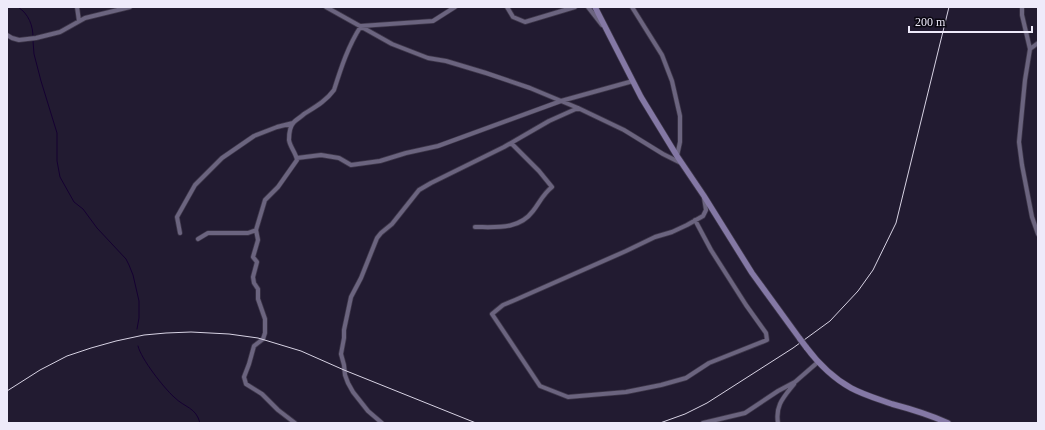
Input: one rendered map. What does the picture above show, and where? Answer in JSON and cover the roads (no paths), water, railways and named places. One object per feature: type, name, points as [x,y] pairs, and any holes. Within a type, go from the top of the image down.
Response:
[{"type":"main road","points":[[595,7],[641,97],[677,156],[752,273],[818,362],[833,376],[851,388],[872,397],[948,423]]},
{"type":"street","points":[[77,7],[79,21]]},
{"type":"street","points":[[7,35],[19,40],[30,39],[60,32],[79,21],[96,15],[130,7]]},
{"type":"street","points":[[326,7],[392,44],[428,58],[467,67],[530,88],[578,108],[624,130],[663,154],[682,163]]},
{"type":"street","points":[[361,26],[433,21],[455,7]]},
{"type":"street","points":[[507,7],[513,17],[525,22],[575,7]]},
{"type":"street","points":[[588,7],[607,31]]},
{"type":"street","points":[[632,7],[662,55],[672,81],[680,116],[680,142],[677,156]]},
{"type":"street","points":[[1022,7],[1022,15],[1030,49],[1025,80],[1019,142],[1032,217],[1038,234]]},
{"type":"street","points":[[180,233],[177,217],[191,191],[222,158],[254,136],[277,127],[293,123],[331,94],[334,90],[350,45],[361,26]]},
{"type":"street","points":[[1030,49],[1038,43]]},
{"type":"street","points":[[297,158],[321,155],[339,158],[351,165],[380,161],[406,153],[438,146],[561,101],[633,81]]},
{"type":"street","points":[[382,423],[368,411],[348,383],[341,354],[351,297],[361,278],[377,238],[392,224],[419,190],[511,144],[549,121],[578,108]]},
{"type":"street","points":[[293,123],[290,128],[289,139],[297,160],[278,187],[265,200],[256,230],[258,240],[253,257],[257,262],[253,277],[254,283],[258,289],[258,300],[265,319],[265,333],[263,339],[254,346],[244,377],[246,384],[262,394],[278,410],[295,423]]},
{"type":"street","points":[[475,227],[512,226],[521,222],[528,218],[542,197],[552,187],[539,171],[511,144]]},
{"type":"street","points":[[696,220],[711,250],[746,305],[766,333],[767,340],[709,364],[686,378],[626,392],[568,397],[540,386],[492,314],[503,305],[626,252],[655,237],[672,232],[696,220],[703,216],[706,210],[704,196]]},
{"type":"street","points":[[198,239],[208,233],[248,233],[256,230]]},
{"type":"street","points":[[778,423],[777,419],[779,404],[795,382],[818,362]]},
{"type":"street","points":[[704,423],[745,413],[778,390],[795,382]]},
{"type":"waterway","points":[[18,7],[30,20],[33,37]]},
{"type":"waterway","points":[[33,41],[34,54],[41,81],[57,133],[57,161],[60,177],[74,202],[83,209],[97,228],[126,259],[133,275],[139,301],[139,318],[137,329]]},
{"type":"waterway","points":[[138,346],[143,358],[159,380],[178,401],[196,414],[200,423]]},
{"type":"railway","points":[[660,423],[685,414],[707,403],[793,348],[830,321],[858,291],[873,270],[896,223],[949,7]]},
{"type":"railway","points":[[7,391],[40,370],[67,356],[116,341],[144,335],[166,333],[191,332],[229,334],[258,338],[301,351],[344,370],[476,423]]}]
